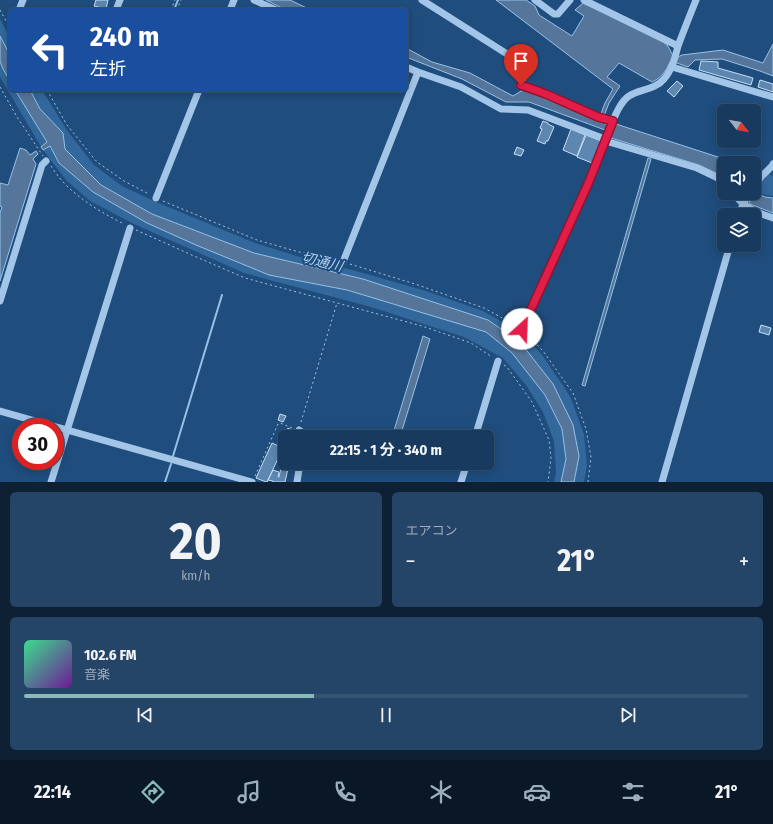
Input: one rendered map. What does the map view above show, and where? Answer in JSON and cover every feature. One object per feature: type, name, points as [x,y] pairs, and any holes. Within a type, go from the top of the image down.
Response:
[{"type":"street","points":[[254,0],[272,8]]},
{"type":"street","points":[[422,0],[526,66],[521,85],[546,94],[612,124]]},
{"type":"street","points":[[535,0],[554,14],[558,14],[570,0]]},
{"type":"street","points":[[584,0],[677,50]]},
{"type":"street","points":[[522,329],[588,184],[623,100],[630,95],[655,86],[663,81],[673,65],[677,50],[696,0]]},
{"type":"street","points":[[673,65],[773,97]]},
{"type":"street","points":[[408,68],[461,87],[501,109],[528,110],[607,136]]},
{"type":"street","points":[[343,262],[418,72]]},
{"type":"street","points":[[156,198],[198,92]]},
{"type":"street","points":[[607,136],[609,142],[697,168],[717,178]]},
{"type":"street","points":[[0,301],[42,165],[46,161]]},
{"type":"street","points":[[761,177],[773,164]]},
{"type":"street","points":[[748,200],[750,209],[773,218]]},
{"type":"street","points":[[51,482],[130,228]]},
{"type":"street","points":[[662,482],[728,252]]},
{"type":"street","points":[[477,430],[498,361]]},
{"type":"street","points":[[0,411],[252,482]]},
{"type":"street","points":[[297,482],[299,470]]},
{"type":"street","points":[[461,482],[465,470]]},
{"type":"path","points":[[0,10],[8,24]]},
{"type":"path","points":[[0,87],[17,117],[46,161],[64,183],[86,202],[130,228],[245,278],[422,326],[471,343],[507,367],[532,402],[549,440],[551,458],[548,482]]},
{"type":"path","points":[[48,92],[67,124],[97,162],[124,181],[156,198],[257,240],[299,252],[343,262],[415,284],[484,308],[522,329],[543,351],[573,393],[586,429],[591,456],[588,482]]},
{"type":"path","points":[[256,475],[278,424],[280,423],[299,430],[337,302]]},
{"type":"shaded area","points":[[266,0],[290,0],[307,8],[282,8]]},
{"type":"shaded area","points":[[496,0],[526,0],[535,6],[539,15],[572,36],[584,16],[575,10],[583,3],[660,39],[668,46],[672,54],[678,57],[682,55],[723,50],[763,63],[773,44],[773,76],[722,59],[695,60],[688,67],[670,62],[663,74],[652,82],[619,63],[607,77],[620,86],[609,103],[602,121],[613,127],[616,124],[717,157],[717,174],[699,165],[611,138],[611,133],[605,130],[529,102],[506,102],[462,79],[408,58],[408,49],[432,62],[470,73],[513,96],[523,90],[599,119],[605,103],[613,89]]},
{"type":"shaded area","points":[[0,19],[8,34],[8,51],[0,36]]},
{"type":"shaded area","points":[[0,36],[8,51],[8,78],[0,61]]},
{"type":"shaded area","points":[[0,61],[8,78],[8,91],[0,77]]},
{"type":"shaded area","points":[[9,92],[16,92],[47,142],[41,147]]},
{"type":"shaded area","points":[[16,92],[31,92],[40,109],[63,133],[65,149],[101,185],[152,214],[254,253],[363,279],[488,320],[520,342],[553,384],[573,425],[579,456],[574,482],[561,482],[566,459],[562,429],[545,395],[512,353],[486,332],[347,290],[269,275],[196,245],[147,223],[93,192],[59,163],[50,146],[43,150],[41,147],[47,142]]},
{"type":"shaded area","points":[[31,92],[43,92],[66,129],[94,165],[122,186],[156,202],[255,243],[300,257],[426,291],[483,311],[522,333],[542,355],[570,396],[584,434],[587,465],[584,482],[574,482],[579,456],[520,342],[488,320],[363,279],[254,253],[152,214],[101,185],[65,149],[63,133],[40,109]]},
{"type":"shaded area","points":[[49,146],[59,163],[93,192],[147,223],[196,245],[269,275],[347,290],[486,332],[512,353],[545,395],[562,429],[566,459],[561,482],[554,482],[556,473],[554,441],[543,412],[526,385],[503,358],[464,337],[371,307],[244,273],[134,224],[90,201],[66,180],[43,150]]},
{"type":"shaded area","points":[[20,148],[26,150],[30,155],[36,151],[38,154],[33,159],[36,164],[0,281],[0,213],[2,207],[0,206],[0,183],[8,185]]},
{"type":"shaded area","points":[[648,158],[651,159],[585,386],[582,385]]},
{"type":"shaded area","points":[[769,174],[773,176],[773,196],[761,193],[761,183]]},
{"type":"shaded area","points":[[761,195],[773,198],[773,213],[761,208],[750,204],[749,200],[761,200]]},
{"type":"shaded area","points":[[423,336],[430,339],[402,430],[394,430]]},
{"type":"building","points":[[96,0],[108,0],[106,8],[94,6]]},
{"type":"building","points":[[701,61],[718,62],[718,68],[753,78],[751,85],[699,70]]},
{"type":"building","points":[[760,80],[773,84],[773,92],[758,87]]},
{"type":"building","points":[[677,81],[683,86],[674,97],[667,91]]},
{"type":"building","points":[[543,121],[554,127],[548,141],[546,141],[545,144],[537,141],[542,129],[540,128]]},
{"type":"building","points":[[571,129],[585,135],[577,156],[563,150]]},
{"type":"building","points":[[586,135],[601,141],[592,163],[577,157]]},
{"type":"building","points":[[517,147],[524,150],[521,156],[514,154]]},
{"type":"building","points":[[761,325],[771,328],[769,335],[759,332]]},
{"type":"building","points":[[280,414],[286,416],[283,422],[278,420]]},
{"type":"building","points":[[272,443],[278,446],[278,459],[267,482],[256,478]]},
{"type":"building","points":[[273,470],[279,472],[279,477],[280,470],[288,470],[285,482],[273,482],[268,480]]},
{"type":"waterway","points":[[175,8],[178,0]]},
{"type":"waterway","points":[[173,456],[222,295]]},
{"type":"waterway","points":[[165,482],[171,464]]},
{"type":"route","points":[[521,85],[581,108],[598,117],[613,121],[588,184],[522,329]]},
{"type":"water label","name":"切通川","points":[[322,262]]}]
